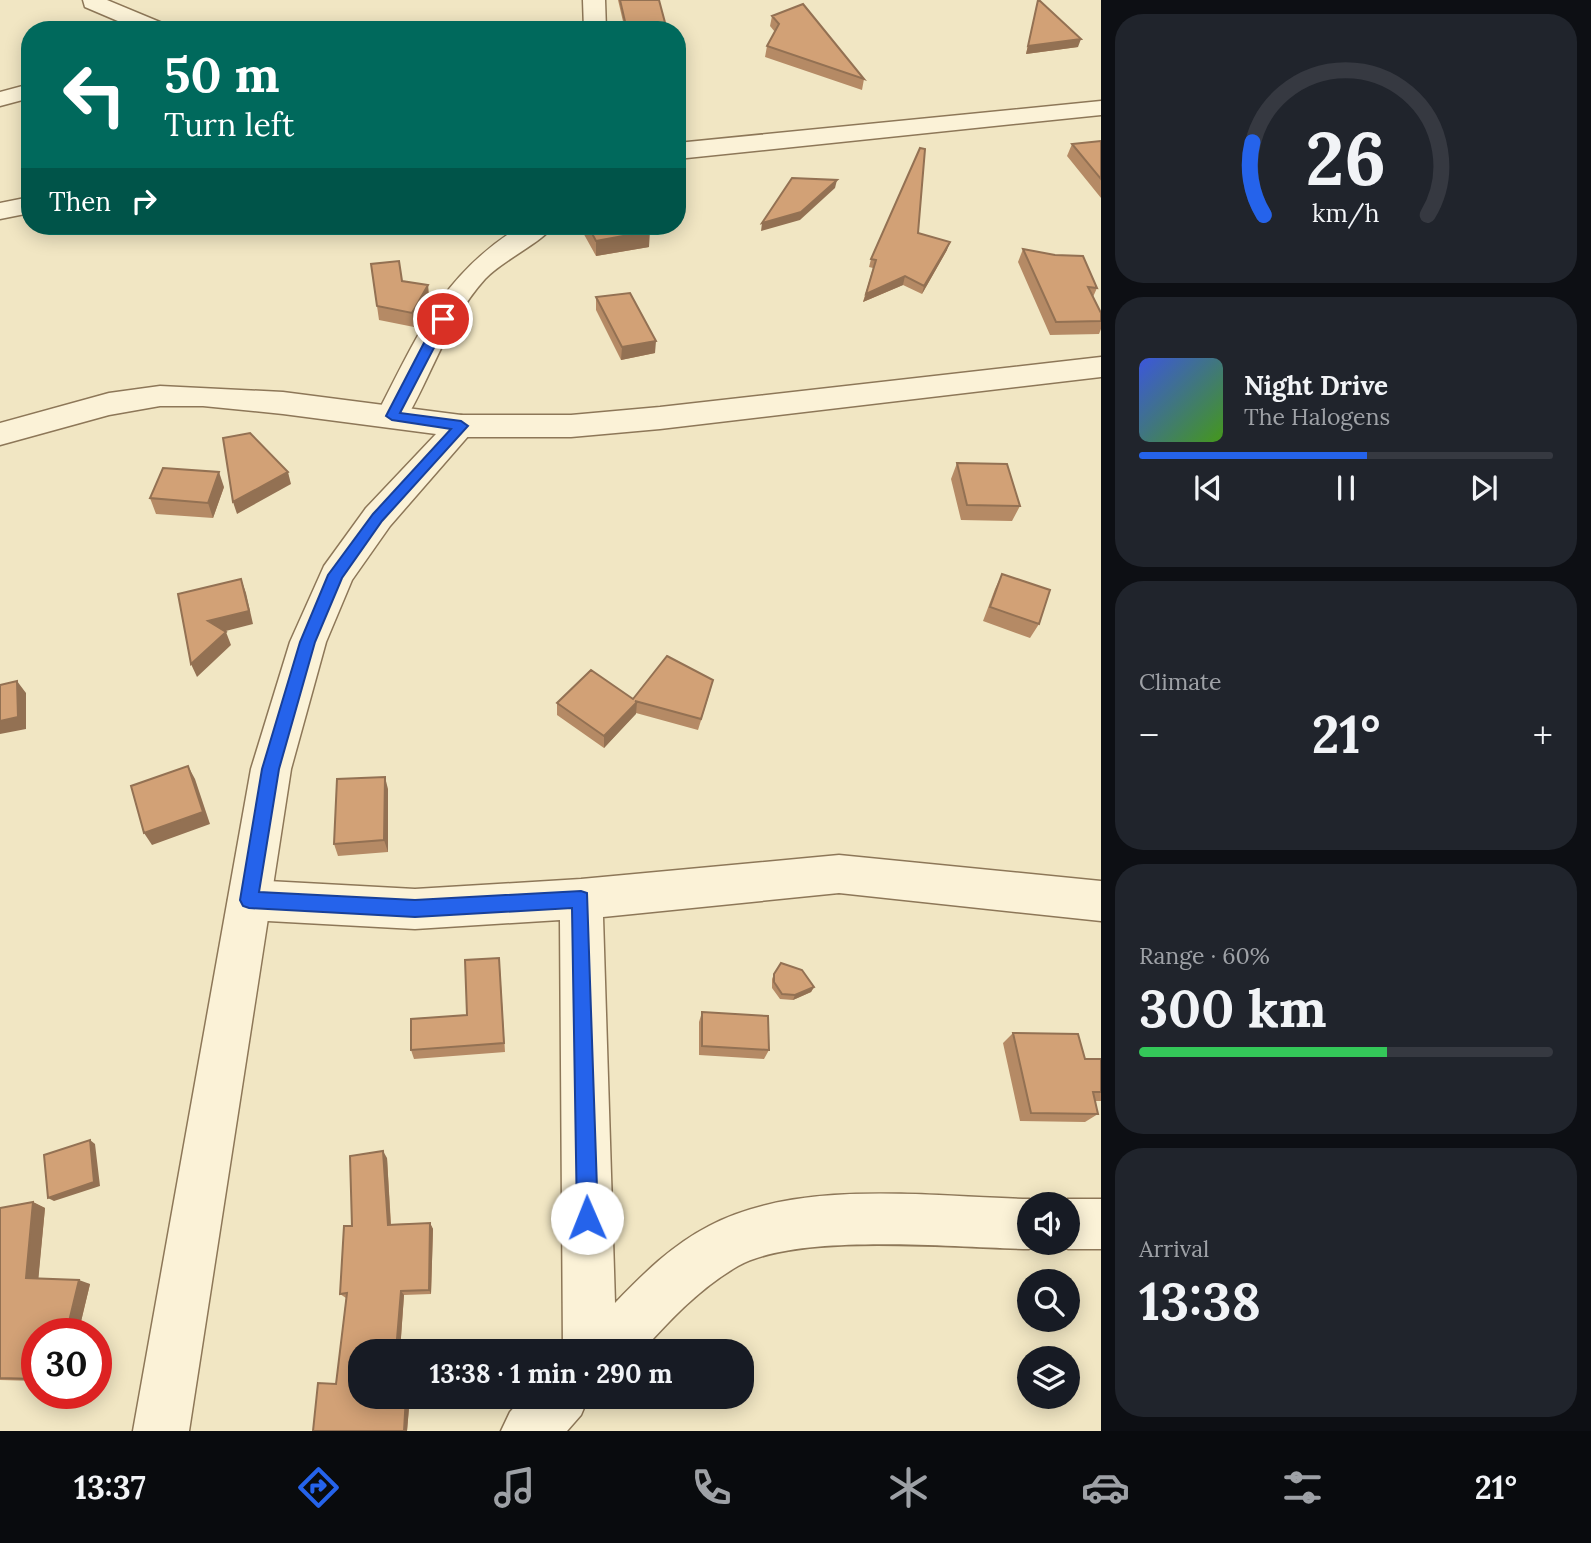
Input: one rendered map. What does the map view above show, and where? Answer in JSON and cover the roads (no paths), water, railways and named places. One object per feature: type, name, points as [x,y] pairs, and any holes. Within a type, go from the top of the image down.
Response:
[{"type":"street","points":[[594,0],[595,21]]},
{"type":"street","points":[[93,2],[138,21]]},
{"type":"street","points":[[0,99],[21,93]]},
{"type":"street","points":[[686,150],[1101,108]]},
{"type":"street","points":[[0,211],[21,207]]},
{"type":"street","points":[[392,416],[443,319],[468,282],[494,256],[526,235]]},
{"type":"street","points":[[0,434],[63,415],[160,396],[203,396],[461,426],[571,426],[1101,367]]},
{"type":"street","points":[[161,1431],[271,769],[308,642],[336,575],[377,517],[461,426]]},
{"type":"street","points":[[249,900],[415,909],[581,899],[839,874],[1101,901]]},
{"type":"street","points":[[581,899],[590,1339]]},
{"type":"street","points":[[617,1339],[671,1282],[726,1244],[781,1227],[839,1220],[1017,1224]]},
{"type":"street","points":[[1080,1224],[1101,1224]]},
{"type":"street","points":[[529,1431],[550,1409]]}]
